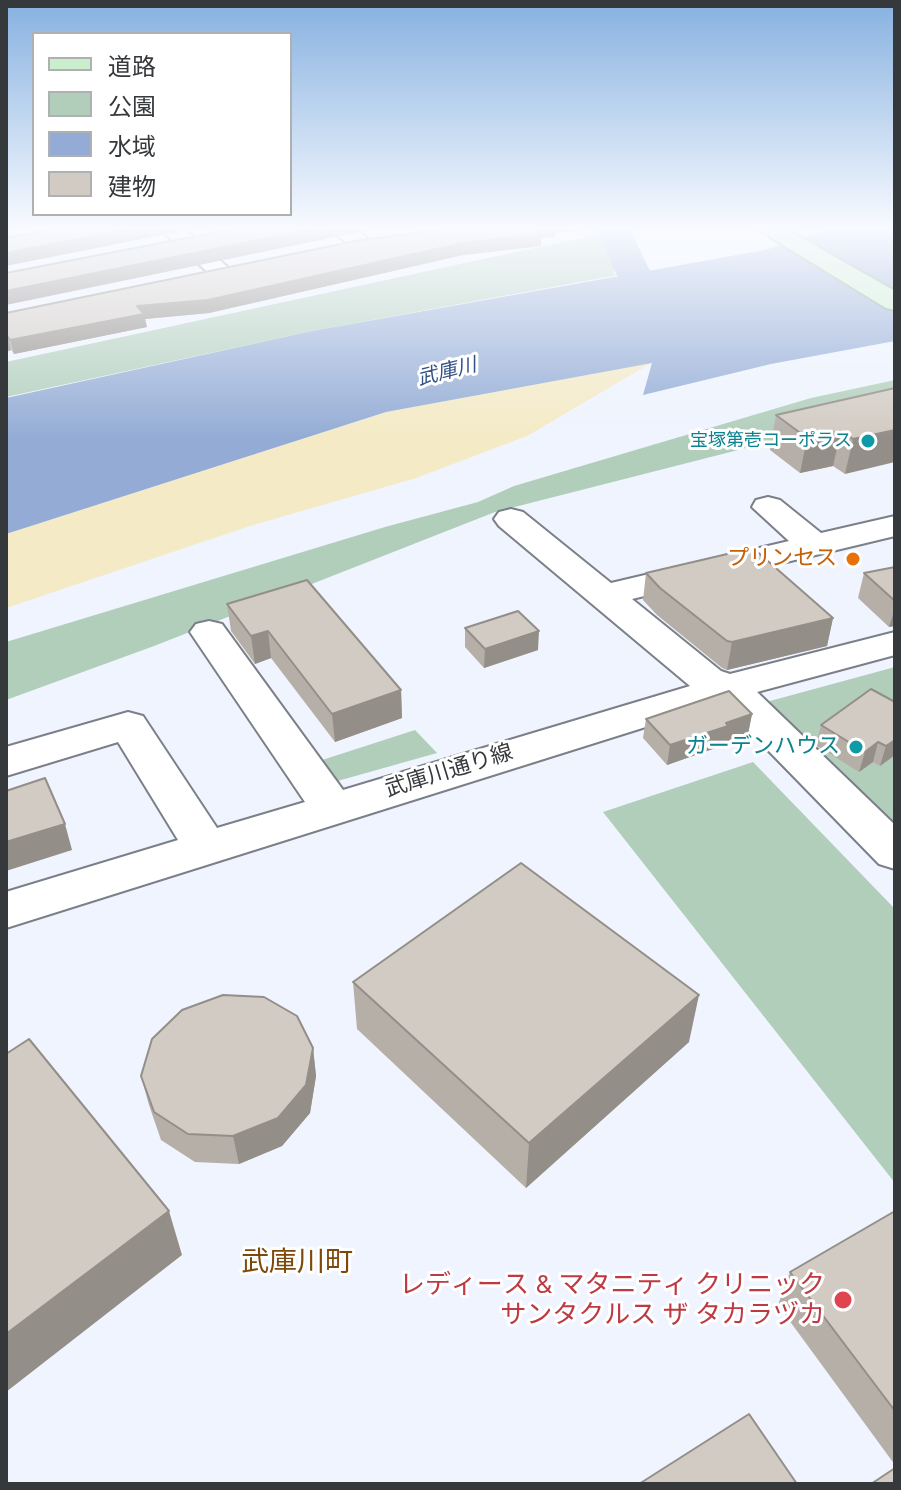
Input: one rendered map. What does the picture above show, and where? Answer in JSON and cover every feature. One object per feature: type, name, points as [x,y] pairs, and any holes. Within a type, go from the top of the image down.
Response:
[{"type":"street","points":[[768,507],[815,545]]},
{"type":"street","points":[[511,519],[707,680],[729,687],[895,852]]},
{"type":"street","points":[[605,595],[895,526]]},
{"type":"street","points":[[209,632],[331,807]]},
{"type":"street","name":"武庫川通り線","points":[[6,910],[331,807],[729,687],[895,643]]},
{"type":"street","points":[[6,762],[128,725],[206,847]]},
{"type":"green space","points":[[300,299],[489,299],[312,331],[6,397],[6,362]]},
{"type":"green space","points":[[895,380],[895,410],[495,512],[154,646],[6,700],[6,642],[385,527],[478,502],[514,486],[811,398]]},
{"type":"green space","points":[[895,667],[895,841],[759,708],[770,701]]},
{"type":"green space","points":[[415,730],[437,753],[334,782],[319,761]]},
{"type":"green space","points":[[753,762],[895,909],[895,1183],[603,812]]},
{"type":"sand","points":[[653,362],[527,436],[416,478],[250,526],[6,608],[6,534],[386,412]]},
{"type":"water","name":"武庫川","points":[[494,299],[895,299],[895,341],[771,364],[643,395],[652,363],[386,412],[6,534],[6,398],[312,331]]},
{"type":"building","points":[[76,299],[215,299],[137,306],[144,314],[10,340],[6,337],[6,313]]},
{"type":"building","points":[[895,388],[895,430],[853,439],[841,431],[807,438],[776,415]]},
{"type":"building","points":[[753,548],[833,618],[727,641],[660,588],[646,573]]},
{"type":"building","points":[[895,567],[895,601],[864,573]]},
{"type":"building","points":[[307,580],[401,690],[332,714],[268,631],[251,636],[227,604]]},
{"type":"building","points":[[518,611],[539,631],[485,649],[465,628]]},
{"type":"building","points":[[871,689],[895,702],[895,740],[886,746],[878,742],[865,752],[821,725]]},
{"type":"building","points":[[729,691],[752,714],[726,723],[728,726],[670,745],[646,719]]},
{"type":"building","points":[[45,778],[65,824],[6,842],[6,791]]},
{"type":"building","points":[[521,863],[699,995],[529,1143],[353,982]]},
{"type":"building","points":[[223,995],[264,997],[297,1016],[313,1048],[306,1085],[278,1118],[233,1136],[188,1134],[154,1112],[141,1076],[152,1039],[182,1010]]},
{"type":"building","points":[[29,1039],[169,1211],[6,1334],[6,1054]]},
{"type":"building","points":[[895,1211],[895,1411],[790,1272]]},
{"type":"building","points":[[749,1414],[797,1484],[639,1484]]},
{"type":"building","points":[[895,1468],[895,1484],[871,1484]]},
{"type":"waterway","points":[[658,299],[674,315]]},
{"type":"place","name":"宝塚第壱コーポラス","points":[[868,441]]},
{"type":"place","name":"プリンセス","points":[[853,559]]},
{"type":"place","name":"ガーデンハウス","points":[[856,747]]},
{"type":"place","name":"レディース & マタニティ クリニック サンタクルス ザ タカラヅカ","points":[[843,1300]]},
{"type":"district","name":"武庫川町","points":[[297,1263]]}]
